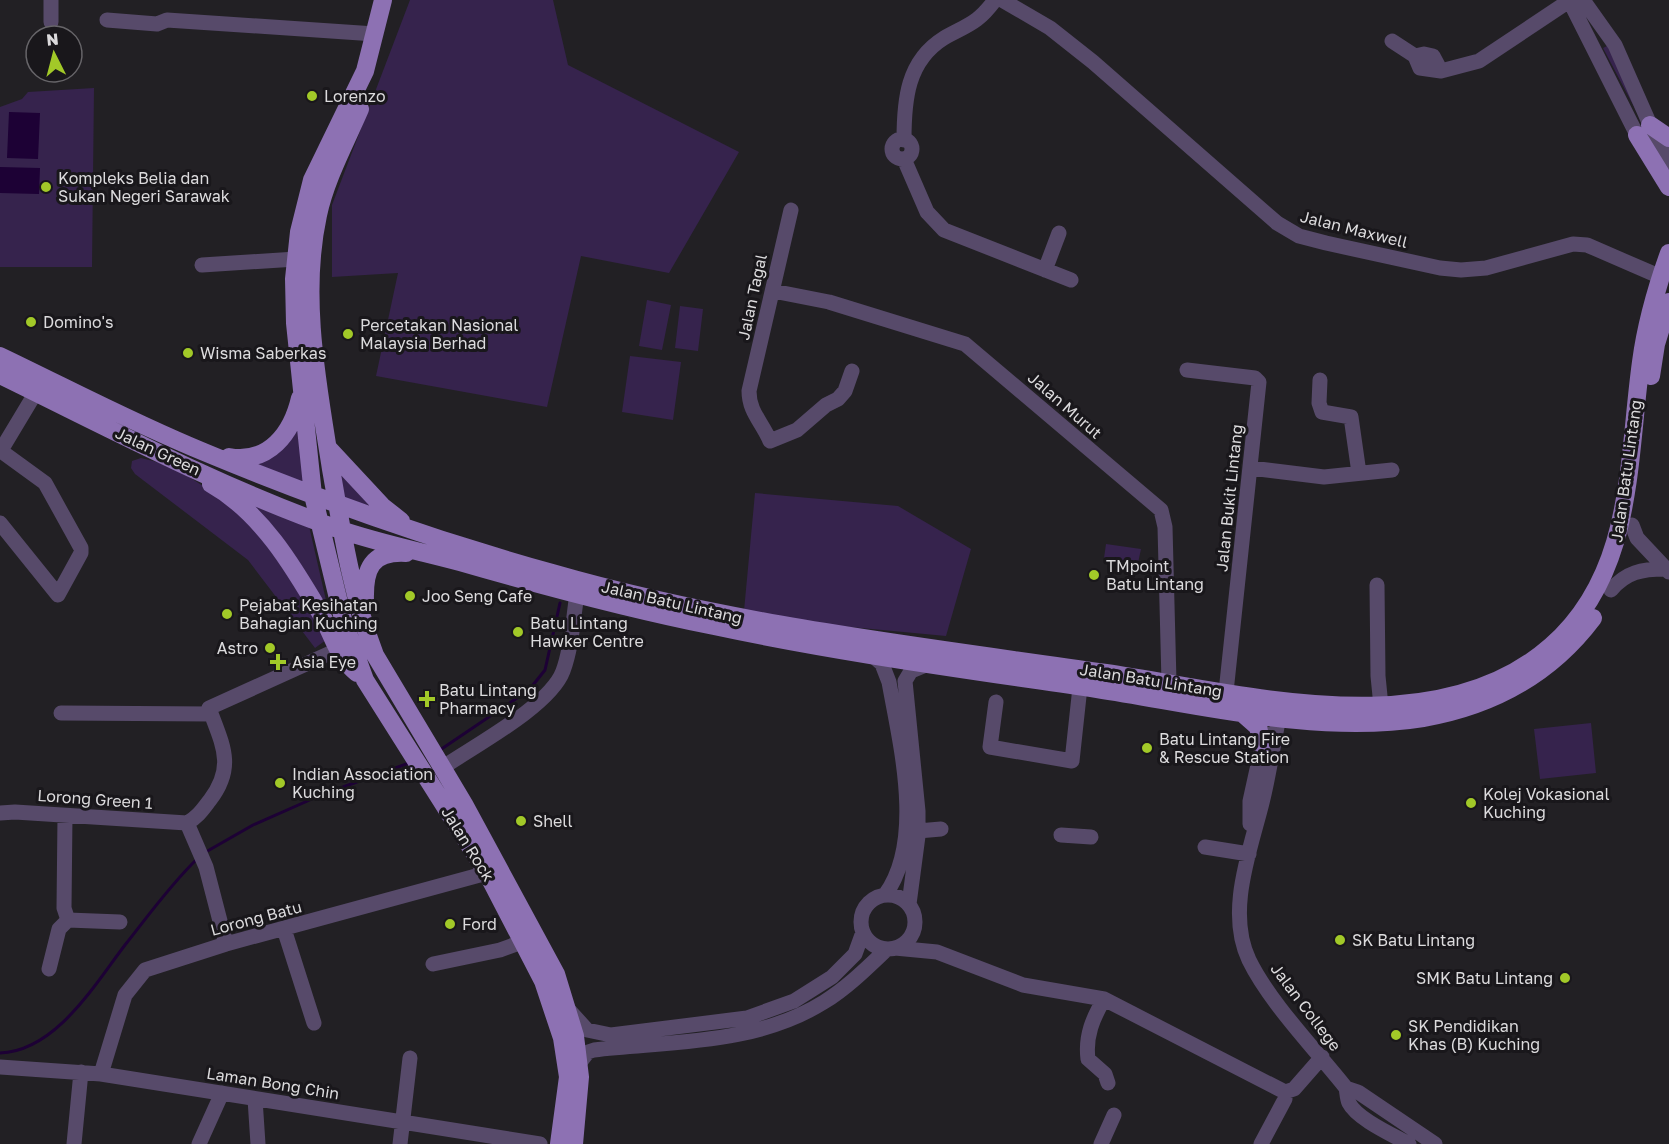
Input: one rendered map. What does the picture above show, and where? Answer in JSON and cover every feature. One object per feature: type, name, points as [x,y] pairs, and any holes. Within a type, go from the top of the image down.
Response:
[{"type":"main road","name":"Jalan Rock","points":[[383,0],[365,70],[312,180],[302,214],[296,259],[295,323],[314,495],[343,619],[365,680],[487,873],[543,981],[562,1038],[568,1077],[560,1144]]},
{"type":"main road","name":"Jalan Rock","points":[[395,0],[376,73],[326,186],[318,215],[312,266],[317,380],[342,530],[366,632],[386,677],[426,738],[556,974],[568,1008],[579,1065],[574,1144]]},
{"type":"main road","points":[[1643,130],[1669,138]]},
{"type":"main road","points":[[1643,130],[1669,187]]},
{"type":"main road","name":"Jalan Batu Lintang","points":[[342,530],[577,594],[709,625],[873,656],[1080,687],[1324,704],[1382,706],[1427,702],[1455,696],[1511,673],[1548,649],[1582,614],[1594,596],[1608,570],[1622,517],[1648,315],[1669,254]]},
{"type":"main road","name":"Jalan Batu Lintang","points":[[337,503],[553,574],[735,617],[957,653],[1168,682],[1236,699],[1274,714],[1356,723],[1385,722],[1448,713],[1479,704],[1513,689],[1554,662],[1592,621],[1611,590],[1619,573],[1632,525],[1656,344],[1669,302]]},
{"type":"main road","name":"Jalan Green","points":[[0,356],[201,451],[337,503]]},
{"type":"main road","name":"Jalan Green","points":[[0,375],[161,455],[342,530]]},
{"type":"main road","points":[[201,451],[232,458],[249,458],[274,446],[285,436],[296,414],[302,387]]},
{"type":"main road","points":[[328,448],[382,506],[411,529]]},
{"type":"main road","points":[[161,455],[220,489],[265,531],[279,547],[322,617],[337,650],[350,668],[365,680]]},
{"type":"main road","points":[[366,632],[364,591],[370,565],[381,555],[392,552],[429,554]]},
{"type":"main road","points":[[1236,699],[1258,727],[1262,744]]},
{"type":"main road","points":[[1274,714],[1324,704]]},
{"type":"street","points":[[51,0],[51,21]]},
{"type":"street","points":[[995,0],[981,19],[944,38],[922,56],[907,89],[904,140],[912,148],[910,155],[904,159],[927,212],[944,230],[1071,280]]},
{"type":"street","name":"Jalan Maxwell","points":[[1002,0],[1059,34],[1277,223],[1299,236],[1440,268],[1461,270],[1486,268],[1562,246],[1587,245],[1660,277]]},
{"type":"street","points":[[1574,0],[1615,45],[1643,130],[1669,150]]},
{"type":"street","points":[[1574,0],[1597,54],[1658,155],[1669,162]]},
{"type":"street","points":[[1392,41],[1415,56],[1420,68],[1441,71],[1479,61],[1574,0]]},
{"type":"street","points":[[107,20],[158,24],[167,20],[375,34]]},
{"type":"street","points":[[1597,54],[1603,43],[1609,41],[1615,45]]},
{"type":"street","name":"Jalan Tagal","points":[[791,210],[749,391],[750,409],[762,423],[770,441],[797,430],[826,405],[838,399],[845,391],[852,371]]},
{"type":"street","points":[[1045,270],[1059,233]]},
{"type":"street","points":[[202,265],[296,259]]},
{"type":"street","name":"Jalan Murut","points":[[773,291],[829,302],[965,344],[1161,510],[1164,527],[1168,682]]},
{"type":"street","name":"Jalan Bukit Lintang","points":[[1187,370],[1255,378],[1259,382],[1236,699]]},
{"type":"street","points":[[1320,380],[1319,403],[1322,412],[1351,417],[1359,473]]},
{"type":"street","points":[[0,523],[58,595],[81,553],[81,548],[45,483],[0,452],[36,392]]},
{"type":"street","points":[[1251,468],[1324,477],[1392,470]]},
{"type":"street","points":[[1632,525],[1637,538],[1667,570]]},
{"type":"street","points":[[1611,590],[1622,576],[1639,570],[1667,570]]},
{"type":"street","points":[[1377,585],[1378,676],[1382,706]]},
{"type":"street","points":[[440,765],[530,710],[549,692],[563,672],[577,594]]},
{"type":"street","points":[[226,944],[206,867],[187,823],[196,818],[225,778],[225,758],[209,708],[337,650]]},
{"type":"street","points":[[873,656],[882,664],[889,682],[906,811],[903,860],[895,881],[885,895]]},
{"type":"street","points":[[909,904],[918,831],[905,681],[911,671],[928,663]]},
{"type":"street","points":[[996,702],[990,747],[1071,761],[1080,687]]},
{"type":"street","points":[[61,713],[211,714]]},
{"type":"street","points":[[1256,802],[1262,744],[1274,714]]},
{"type":"street","name":"Jalan College","points":[[1274,714],[1256,802],[1239,915],[1249,959],[1268,990],[1346,1088]]},
{"type":"street","name":"Lorong Green 1","points":[[0,813],[187,823]]},
{"type":"street","points":[[65,816],[64,909],[68,920]]},
{"type":"street","points":[[918,831],[941,829]]},
{"type":"street","points":[[1061,835],[1091,837]]},
{"type":"street","points":[[1205,847],[1250,847]]},
{"type":"street","name":"Lorong Batu","points":[[101,1074],[125,995],[145,970],[226,944],[487,873]]},
{"type":"street","points":[[579,1065],[588,1052],[594,1050],[735,1036],[777,1025],[825,1002],[891,949],[904,944],[915,929],[916,920],[909,904],[898,896],[885,895],[876,897],[863,911],[861,921],[863,932],[874,945],[891,949],[937,952],[1023,985],[1104,999],[1285,1092],[1294,1089],[1322,1058]]},
{"type":"street","points":[[49,969],[59,929],[68,920],[120,922]]},
{"type":"street","points":[[284,929],[314,1023]]},
{"type":"street","points":[[915,929],[937,952]]},
{"type":"street","points":[[568,1008],[587,1030],[611,1035],[747,1018],[794,1001],[832,977],[855,954],[863,932]]},
{"type":"street","points":[[433,964],[500,950],[522,942]]},
{"type":"street","points":[[1104,999],[1088,1035],[1087,1049],[1088,1059],[1105,1074],[1108,1083]]},
{"type":"street","points":[[400,1144],[410,1058]]},
{"type":"street","name":"Laman Bong Chin","points":[[0,1068],[101,1074],[540,1144]]},
{"type":"street","points":[[74,1144],[81,1072]]},
{"type":"street","points":[[1409,1144],[1380,1129],[1356,1112],[1348,1102],[1346,1088],[1358,1092],[1435,1144]]},
{"type":"street","points":[[1261,1144],[1285,1099],[1285,1092]]},
{"type":"street","points":[[199,1144],[222,1093]]},
{"type":"street","points":[[255,1099],[258,1144]]},
{"type":"street","points":[[1101,1144],[1114,1115]]},
{"type":"shaded area","points":[[410,0],[553,0],[568,65],[739,152],[669,273],[581,256],[547,407],[376,376],[398,273],[332,277],[332,205]]},
{"type":"shaded area","points":[[1609,45],[1650,137],[1603,48]]},
{"type":"shaded area","name":"Kompleks Belia dan Sukan Negeri Sarawak","points":[[94,88],[92,267],[0,267],[0,107],[22,99],[28,92]]},
{"type":"shaded area","points":[[9,112],[40,113],[38,159],[7,158]]},
{"type":"shaded area","points":[[0,167],[40,168],[39,194],[0,193]]},
{"type":"shaded area","points":[[647,300],[671,305],[662,350],[639,346]]},
{"type":"shaded area","points":[[680,306],[703,309],[698,351],[675,348]]},
{"type":"shaded area","points":[[630,356],[681,362],[673,420],[622,412]]},
{"type":"shaded area","points":[[298,424],[304,484],[252,463]]},
{"type":"shaded area","points":[[141,458],[179,471],[215,494],[247,522],[282,562],[326,640],[315,648],[248,560],[135,474],[131,468],[132,461]]},
{"type":"shaded area","points":[[337,469],[377,510],[346,502]]},
{"type":"shaded area","points":[[755,493],[898,506],[971,549],[946,636],[808,623],[744,611]]},
{"type":"shaded area","points":[[236,496],[309,526],[328,609]]},
{"type":"shaded area","points":[[1106,544],[1141,549],[1138,563],[1104,558]]},
{"type":"shaded area","points":[[1591,723],[1596,773],[1540,779],[1534,729]]},
{"type":"waterway","points":[[440,750],[529,690],[545,670],[560,603]]},
{"type":"waterway","points":[[204,853],[253,825],[321,795],[409,763]]},
{"type":"waterway","points":[[0,1053],[20,1049],[39,1041],[72,1013],[160,900],[197,859]]},
{"type":"place","name":"Lorenzo","points":[[312,96]]},
{"type":"place","name":"Kompleks Belia dan Sukan Negeri Sarawak","points":[[46,187]]},
{"type":"place","name":"Domino's","points":[[31,322]]},
{"type":"place","name":"Percetakan Nasional Malaysia Berhad","points":[[348,334]]},
{"type":"place","name":"Wisma Saberkas","points":[[188,353]]},
{"type":"place","name":"TMpoint Batu Lintang","points":[[1094,575]]},
{"type":"place","name":"Joo Seng Cafe","points":[[410,596]]},
{"type":"place","name":"Pejabat Kesihatan Bahagian Kuching","points":[[227,614]]},
{"type":"place","name":"Batu Lintang Hawker Centre","points":[[518,632]]},
{"type":"place","name":"Astro","points":[[270,648]]},
{"type":"place","name":"Asia Eye","points":[[278,662]]},
{"type":"place","name":"Batu Lintang Pharmacy","points":[[427,699]]},
{"type":"place","name":"Batu Lintang Fire & Rescue Station","points":[[1147,748]]},
{"type":"place","name":"Indian Association Kuching","points":[[280,783]]},
{"type":"place","name":"Kolej Vokasional Kuching","points":[[1471,803]]},
{"type":"place","name":"Shell","points":[[521,821]]},
{"type":"place","name":"Ford","points":[[450,924]]},
{"type":"place","name":"SK Batu Lintang","points":[[1340,940]]},
{"type":"place","name":"SMK Batu Lintang","points":[[1565,978]]},
{"type":"place","name":"SK Pendidikan Khas (B) Kuching","points":[[1396,1035]]}]
